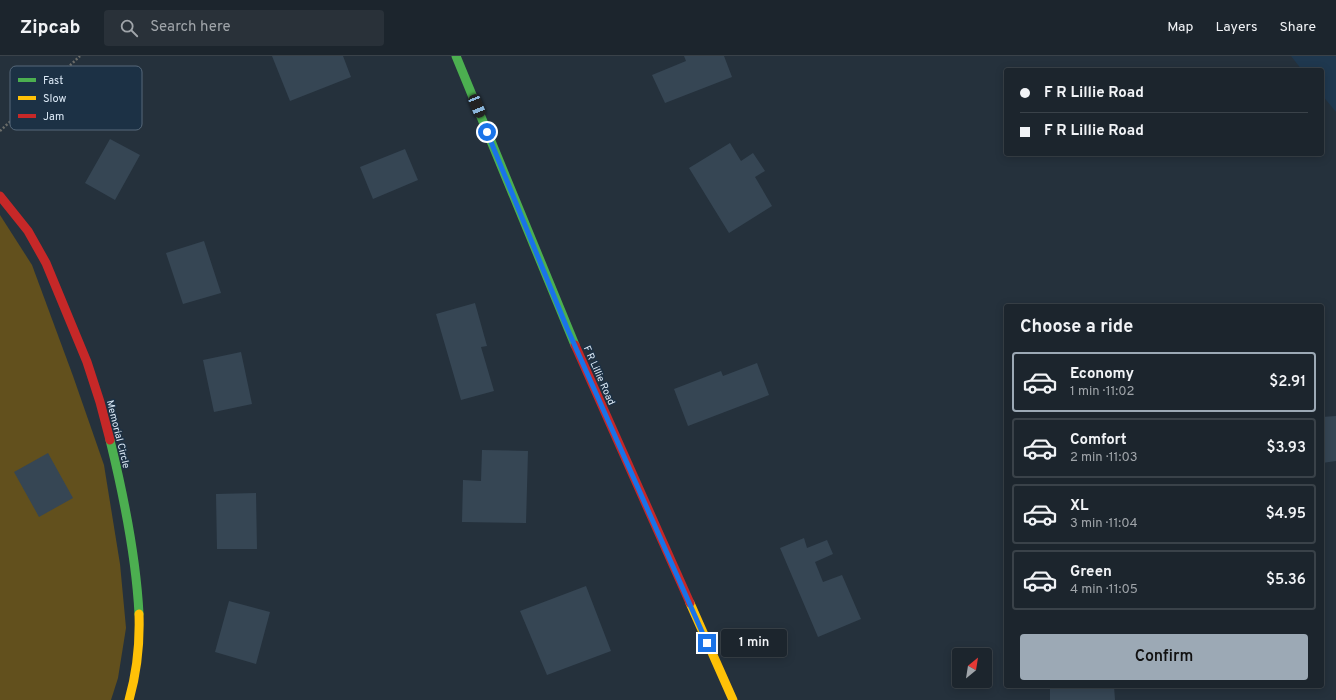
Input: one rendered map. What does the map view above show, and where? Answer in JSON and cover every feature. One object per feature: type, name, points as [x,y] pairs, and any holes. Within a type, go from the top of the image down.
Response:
[{"type":"street","name":"F R Lillie Road","points":[[456,56],[567,328],[733,700]]},
{"type":"street","name":"Memorial Circle","points":[[0,196],[29,232],[44,262],[76,334],[100,401],[131,538],[138,600],[139,642],[137,666],[129,700]]},
{"type":"path","points":[[69,66],[80,56]]},
{"type":"path","points":[[0,131],[10,122]]},
{"type":"shaded area","points":[[1291,56],[1336,56],[1336,112],[1324,97],[1324,68],[1300,68]]},
{"type":"shaded area","points":[[0,215],[32,265],[104,465],[120,564],[126,628],[118,678],[111,700],[0,700]]},
{"type":"building","points":[[272,56],[343,56],[351,77],[290,101]]},
{"type":"building","points":[[684,56],[724,56],[732,77],[665,103],[652,75],[686,61]]},
{"type":"building","points":[[110,139],[140,155],[115,200],[85,183]]},
{"type":"building","points":[[730,143],[741,161],[753,153],[765,171],[755,177],[772,206],[729,233],[689,168]]},
{"type":"building","points":[[405,149],[418,180],[373,199],[360,167]]},
{"type":"building","points":[[204,241],[221,293],[183,304],[166,253]]},
{"type":"building","points":[[475,303],[487,346],[481,347],[494,391],[461,400],[436,314]]},
{"type":"building","points":[[241,352],[252,404],[214,412],[203,360]]},
{"type":"building","points":[[757,363],[769,395],[688,426],[674,389],[721,371],[723,376]]},
{"type":"building","points":[[1336,416],[1336,461],[1324,463],[1324,417]]},
{"type":"building","points":[[482,450],[528,451],[526,523],[462,522],[463,480],[481,481]]},
{"type":"building","points":[[48,453],[73,498],[39,517],[14,472]]},
{"type":"building","points":[[256,493],[257,549],[217,549],[216,494]]},
{"type":"building","points":[[804,538],[807,548],[827,540],[833,554],[815,562],[823,582],[842,575],[861,619],[818,637],[780,548]]},
{"type":"building","points":[[586,586],[611,651],[547,675],[520,611]]},
{"type":"building","points":[[229,601],[270,612],[256,664],[215,652]]},
{"type":"building","points":[[1050,688],[1114,688],[1115,700],[1050,700]]},
{"type":"traffic: fast","points":[[456,56],[575,345]]},
{"type":"traffic: fast","points":[[110,440],[129,526],[139,614]]},
{"type":"traffic: slow","points":[[690,603],[733,700]]},
{"type":"traffic: slow","points":[[129,700],[137,658],[139,614]]},
{"type":"traffic: jam","points":[[0,196],[28,231],[46,263],[87,362],[110,440]]},
{"type":"traffic: jam","points":[[575,345],[690,603]]},
{"type":"route","points":[[487,132],[567,328],[707,643]]}]
